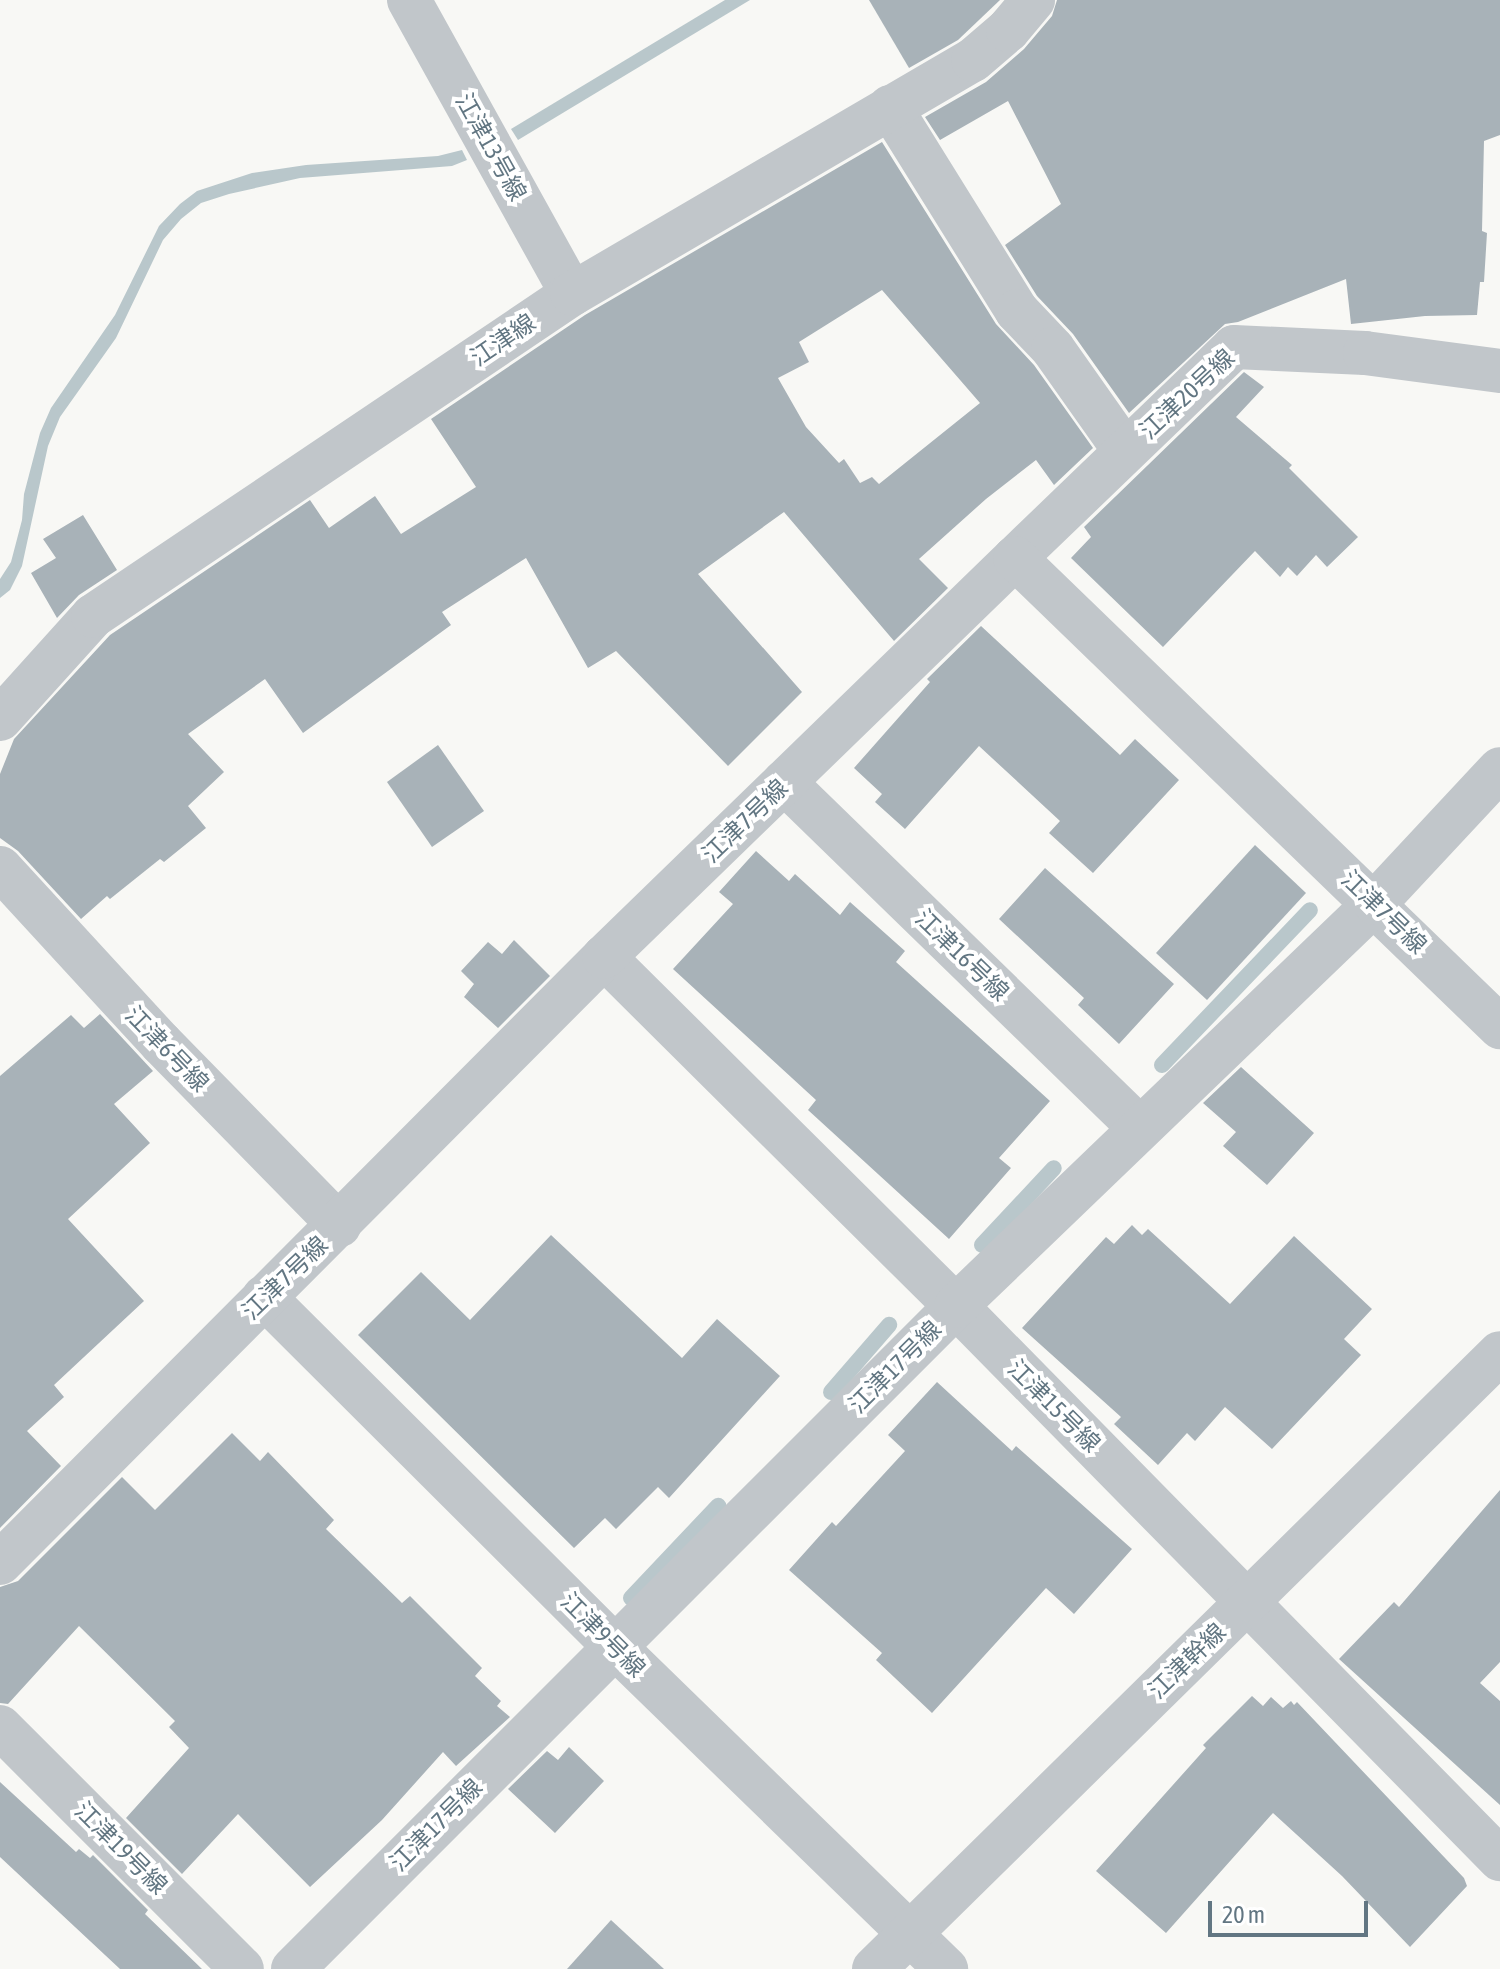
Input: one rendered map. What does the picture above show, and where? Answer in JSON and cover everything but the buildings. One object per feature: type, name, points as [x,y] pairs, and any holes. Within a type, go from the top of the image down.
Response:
[{"type":"street","name":"江津13号線","points":[[409,0],[572,294]]},
{"type":"street","name":"江津線","points":[[0,719],[93,616],[572,294],[973,60],[1008,30],[1033,0]]},
{"type":"street","points":[[890,107],[1017,311],[1053,349],[1125,451]]},
{"type":"street","name":"江津20号線","points":[[1015,558],[1234,347],[1365,353],[1500,371]]},
{"type":"street","name":"江津7号線","points":[[0,1563],[604,957],[1015,558],[1500,1027]]},
{"type":"street","name":"江津17号線","points":[[293,1969],[956,1306],[1375,903],[1500,769]]},
{"type":"street","name":"江津16号線","points":[[784,782],[1140,1128]]},
{"type":"street","name":"江津6号線","points":[[0,868],[161,1043],[339,1225]]},
{"type":"street","name":"江津15号線","points":[[604,957],[956,1306],[1500,1859]]},
{"type":"street","name":"江津9号線","points":[[264,1297],[615,1647],[946,1969]]},
{"type":"street","name":"江津幹線","points":[[874,1969],[1500,1353]]},
{"type":"street","name":"江津19号線","points":[[0,1727],[242,1969]]},
{"type":"shaded area","points":[[725,0],[750,0],[518,140],[511,129]]},
{"type":"shaded area","points":[[462,150],[467,160],[452,166],[300,178],[201,203],[181,219],[163,240],[116,338],[60,417],[48,446],[22,566],[10,590],[0,598],[0,579],[11,562],[22,520],[24,494],[40,433],[51,408],[115,315],[159,226],[180,204],[197,191],[252,173],[306,165],[438,156]]},
{"type":"waterway","points":[[1162,1065],[1310,910]]},
{"type":"waterway","points":[[982,1245],[1054,1168]]},
{"type":"waterway","points":[[831,1392],[889,1325]]},
{"type":"waterway","points":[[631,1598],[718,1506]]}]
